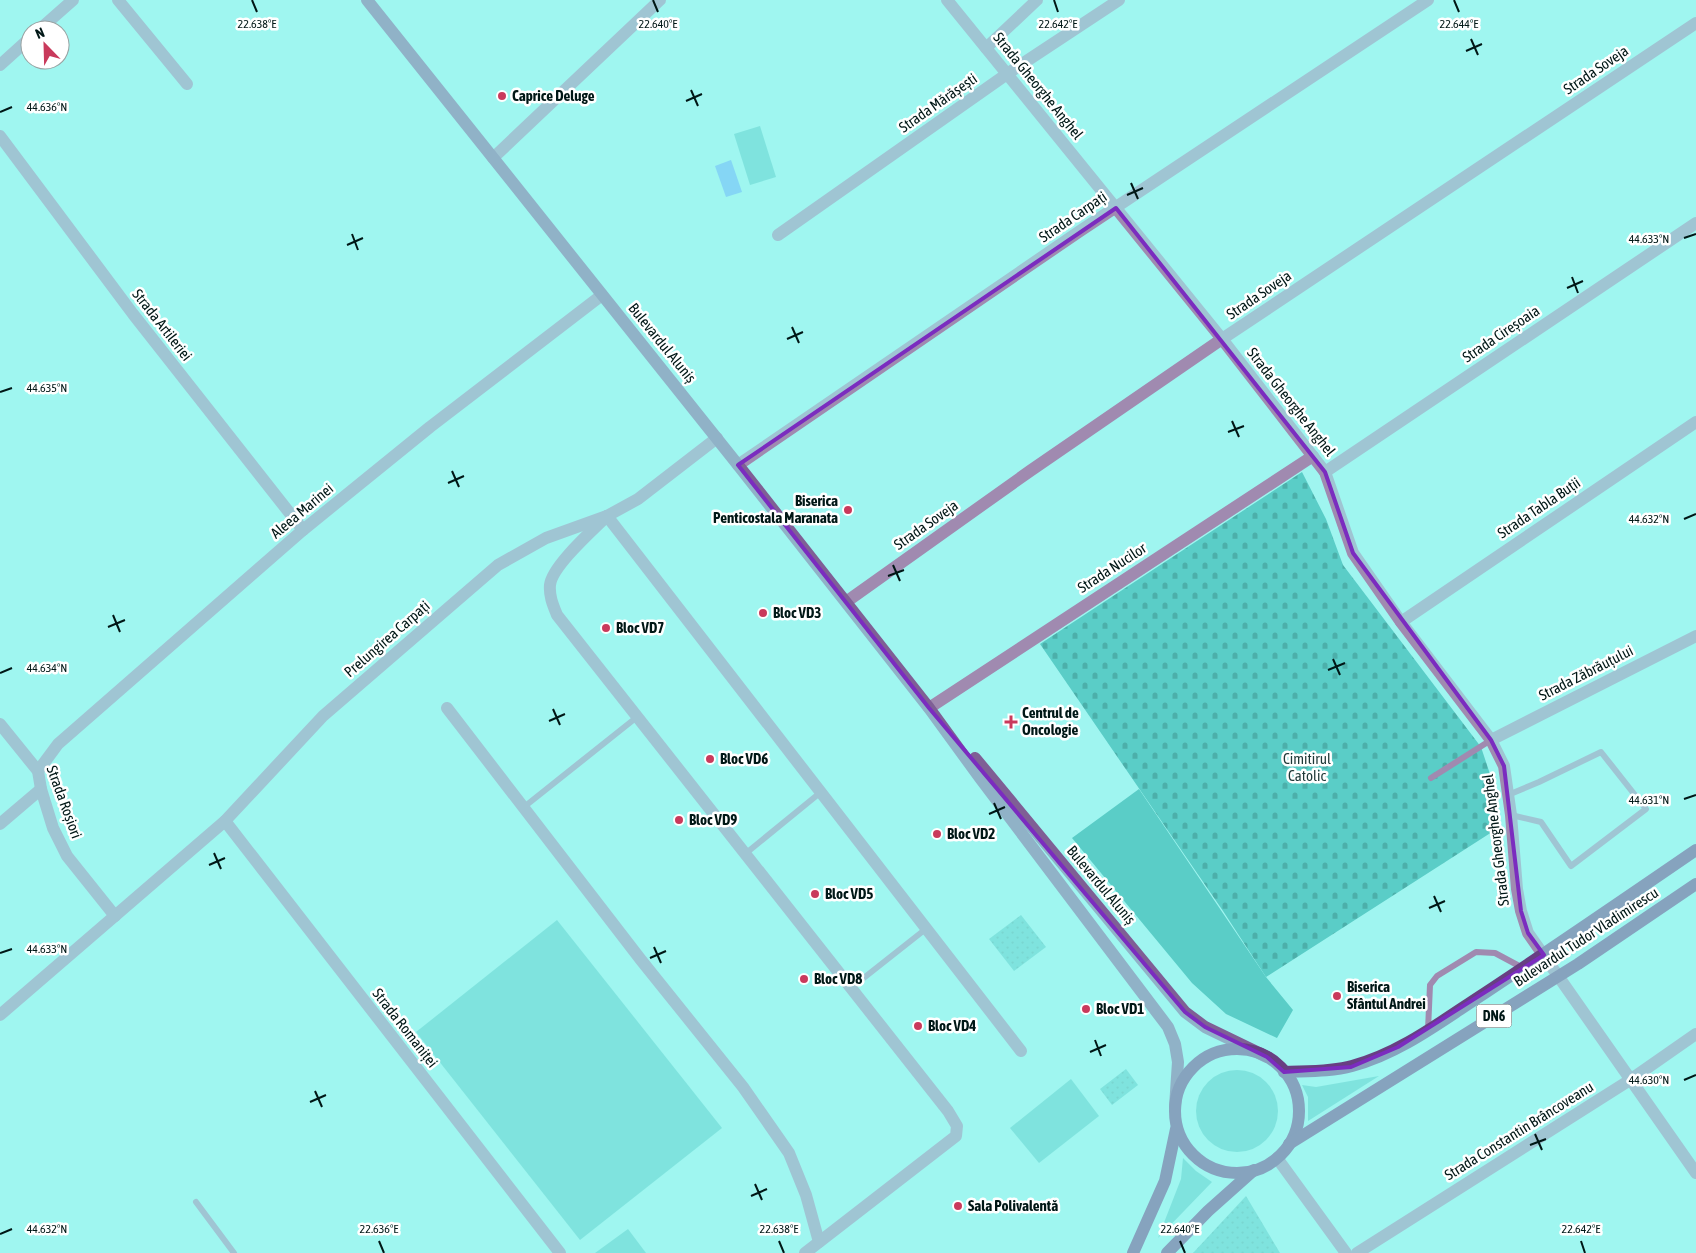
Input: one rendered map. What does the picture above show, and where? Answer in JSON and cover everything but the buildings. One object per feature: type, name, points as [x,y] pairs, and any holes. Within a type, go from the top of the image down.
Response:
[{"type":"main road","name":"Bulevardul Aluniș","points":[[367,0],[930,708],[980,778],[1168,1027],[1175,1044],[1178,1062],[1175,1107]]},
{"type":"main road","name":"Bulevardul Aluniș","points":[[930,708],[976,759],[1185,1012],[1205,1028],[1267,1057]]},
{"type":"main road","name":"Bulevardul Tudor Vladimirescu","points":[[1284,1072],[1351,1067],[1375,1058],[1428,1030],[1544,955],[1696,850]]},
{"type":"main road","name":"Bulevardul Tudor Vladimirescu","points":[[1289,1144],[1559,976],[1696,884]]},
{"type":"main road","name":"DN6","points":[[1134,1253],[1165,1181],[1176,1129],[1175,1107],[1177,1095],[1189,1073],[1208,1057],[1219,1052],[1243,1050],[1267,1057],[1284,1072],[1295,1091],[1299,1113],[1294,1134],[1289,1144],[1277,1158],[1254,1170],[1241,1173],[1228,1172],[1204,1164],[1186,1146],[1176,1129]]},
{"type":"main road","name":"DN6","points":[[1167,1253],[1208,1211],[1254,1170]]},
{"type":"street","points":[[50,20],[73,0]]},
{"type":"street","points":[[118,0],[187,84]]},
{"type":"street","points":[[493,158],[660,0]]},
{"type":"street","name":"Strada Gheorghe Anghel","points":[[947,0],[1222,339],[1325,472],[1353,553],[1401,622],[1490,740],[1504,766],[1511,815],[1520,911],[1528,934],[1696,1173]]},
{"type":"street","points":[[986,48],[1037,0]]},
{"type":"street","name":"Strada Mărășești","points":[[778,235],[1007,74],[1119,0]]},
{"type":"street","name":"Strada Carpați","points":[[738,465],[1116,208],[1428,0]]},
{"type":"street","name":"Strada Soveja","points":[[846,602],[1222,339],[1696,22]]},
{"type":"street","points":[[0,65],[20,47]]},
{"type":"street","name":"Strada Artileriei","points":[[0,136],[133,314],[303,530]]},
{"type":"street","name":"Strada Cireșoaia","points":[[1325,472],[1696,223]]},
{"type":"street","name":"Aleea Marinei","points":[[38,771],[58,744],[303,530],[430,427],[602,295]]},
{"type":"street","name":"Strada Tabla Buții","points":[[1401,622],[1696,422]]},
{"type":"street","name":"Prelungirea Carpați","points":[[0,1015],[225,821],[323,716],[498,565],[546,538],[607,516],[638,499],[717,438]]},
{"type":"street","name":"Strada Nucilor","points":[[930,708],[1313,456]]},
{"type":"street","points":[[805,1253],[956,1136],[957,1126],[948,1111],[557,615],[550,597],[550,582],[559,566],[607,516],[1021,1051]]},
{"type":"street","name":"Strada Zăbrăuțului","points":[[1490,740],[1696,636]]},
{"type":"street","points":[[447,708],[641,960],[743,1087],[790,1153],[806,1195],[818,1242]]},
{"type":"street","name":"Strada Roșiori","points":[[0,724],[38,771],[41,789],[53,828],[68,856],[115,916]]},
{"type":"street","points":[[0,824],[41,789]]},
{"type":"street","name":"Strada Romaniței","points":[[225,821],[560,1253]]},
{"type":"street","name":"Strada Constantin Brâncoveanu","points":[[1357,1253],[1630,1080],[1696,1034]]},
{"type":"street","points":[[1277,1158],[1346,1253]]},
{"type":"lane","points":[[524,808],[637,717]]},
{"type":"lane","points":[[1431,778],[1490,740]]},
{"type":"lane","points":[[1508,795],[1601,752],[1646,809],[1571,866],[1542,822],[1511,815]]},
{"type":"lane","points":[[745,854],[821,792]]},
{"type":"lane","points":[[850,988],[927,928]]},
{"type":"lane","points":[[1428,1030],[1430,985],[1437,976],[1476,952],[1495,953],[1522,968]]},
{"type":"lane","points":[[196,1202],[234,1253]]},
{"type":"highlighted area","points":[[1116,208],[1325,472],[1353,553],[1491,740],[1504,766],[1521,911],[1528,933],[1544,955],[1398,1047],[1351,1067],[1284,1072],[1267,1057],[1205,1027],[1185,1012],[929,708],[738,465]]},
{"type":"green space","points":[[760,126],[776,177],[750,185],[734,134]]},
{"type":"green space","name":"Cimitirul Catolic","points":[[1302,472],[1326,519],[1343,565],[1481,747],[1492,780],[1497,820],[1492,832],[1266,977],[1040,644]]},
{"type":"green space","points":[[1139,789],[1266,977],[1293,1010],[1277,1038],[1226,1014],[1192,983],[1072,838]]},
{"type":"green space","points":[[1021,915],[1046,947],[1014,971],[989,939]]},
{"type":"green space","points":[[557,920],[722,1128],[580,1240],[416,1032]]},
{"type":"green space","points":[[1126,1069],[1138,1085],[1112,1105],[1100,1089]]},
{"type":"green space","points":[[1237,1070],[1253,1073],[1266,1082],[1275,1095],[1278,1111],[1275,1127],[1266,1140],[1253,1149],[1237,1152],[1221,1149],[1208,1140],[1199,1127],[1196,1111],[1199,1095],[1208,1082],[1221,1073]]},
{"type":"green space","points":[[1379,1076],[1308,1121],[1308,1097],[1302,1085],[1316,1087]]},
{"type":"green space","points":[[1071,1079],[1099,1116],[1039,1163],[1010,1128]]},
{"type":"green space","points":[[1183,1158],[1196,1171],[1212,1182],[1158,1238],[1181,1179]]},
{"type":"green space","points":[[1246,1196],[1280,1253],[1193,1253]]},
{"type":"green space","points":[[628,1229],[646,1253],[595,1253]]},
{"type":"shaded area","points":[[731,160],[742,192],[726,197],[715,166]]},
{"type":"place","name":"Caprice Deluge","points":[[502,96]]},
{"type":"place","name":"Biserica Penticostala Maranata","points":[[848,510]]},
{"type":"place","name":"Bloc VD3","points":[[763,613]]},
{"type":"place","name":"Bloc VD7","points":[[606,628]]},
{"type":"place","name":"Centrul de Oncologie","points":[[1011,722]]},
{"type":"place","name":"Bloc VD6","points":[[710,759]]},
{"type":"place","name":"Bloc VD9","points":[[679,820]]},
{"type":"place","name":"Bloc VD2","points":[[937,834]]},
{"type":"place","name":"Bloc VD5","points":[[815,894]]},
{"type":"place","name":"Bloc VD8","points":[[804,979]]},
{"type":"place","name":"Biserica Sfântul Andrei","points":[[1337,996]]},
{"type":"place","name":"Bloc VD1","points":[[1086,1009]]},
{"type":"place","name":"Bloc VD4","points":[[918,1026]]},
{"type":"place","name":"Sala Polivalentă","points":[[958,1206]]}]
